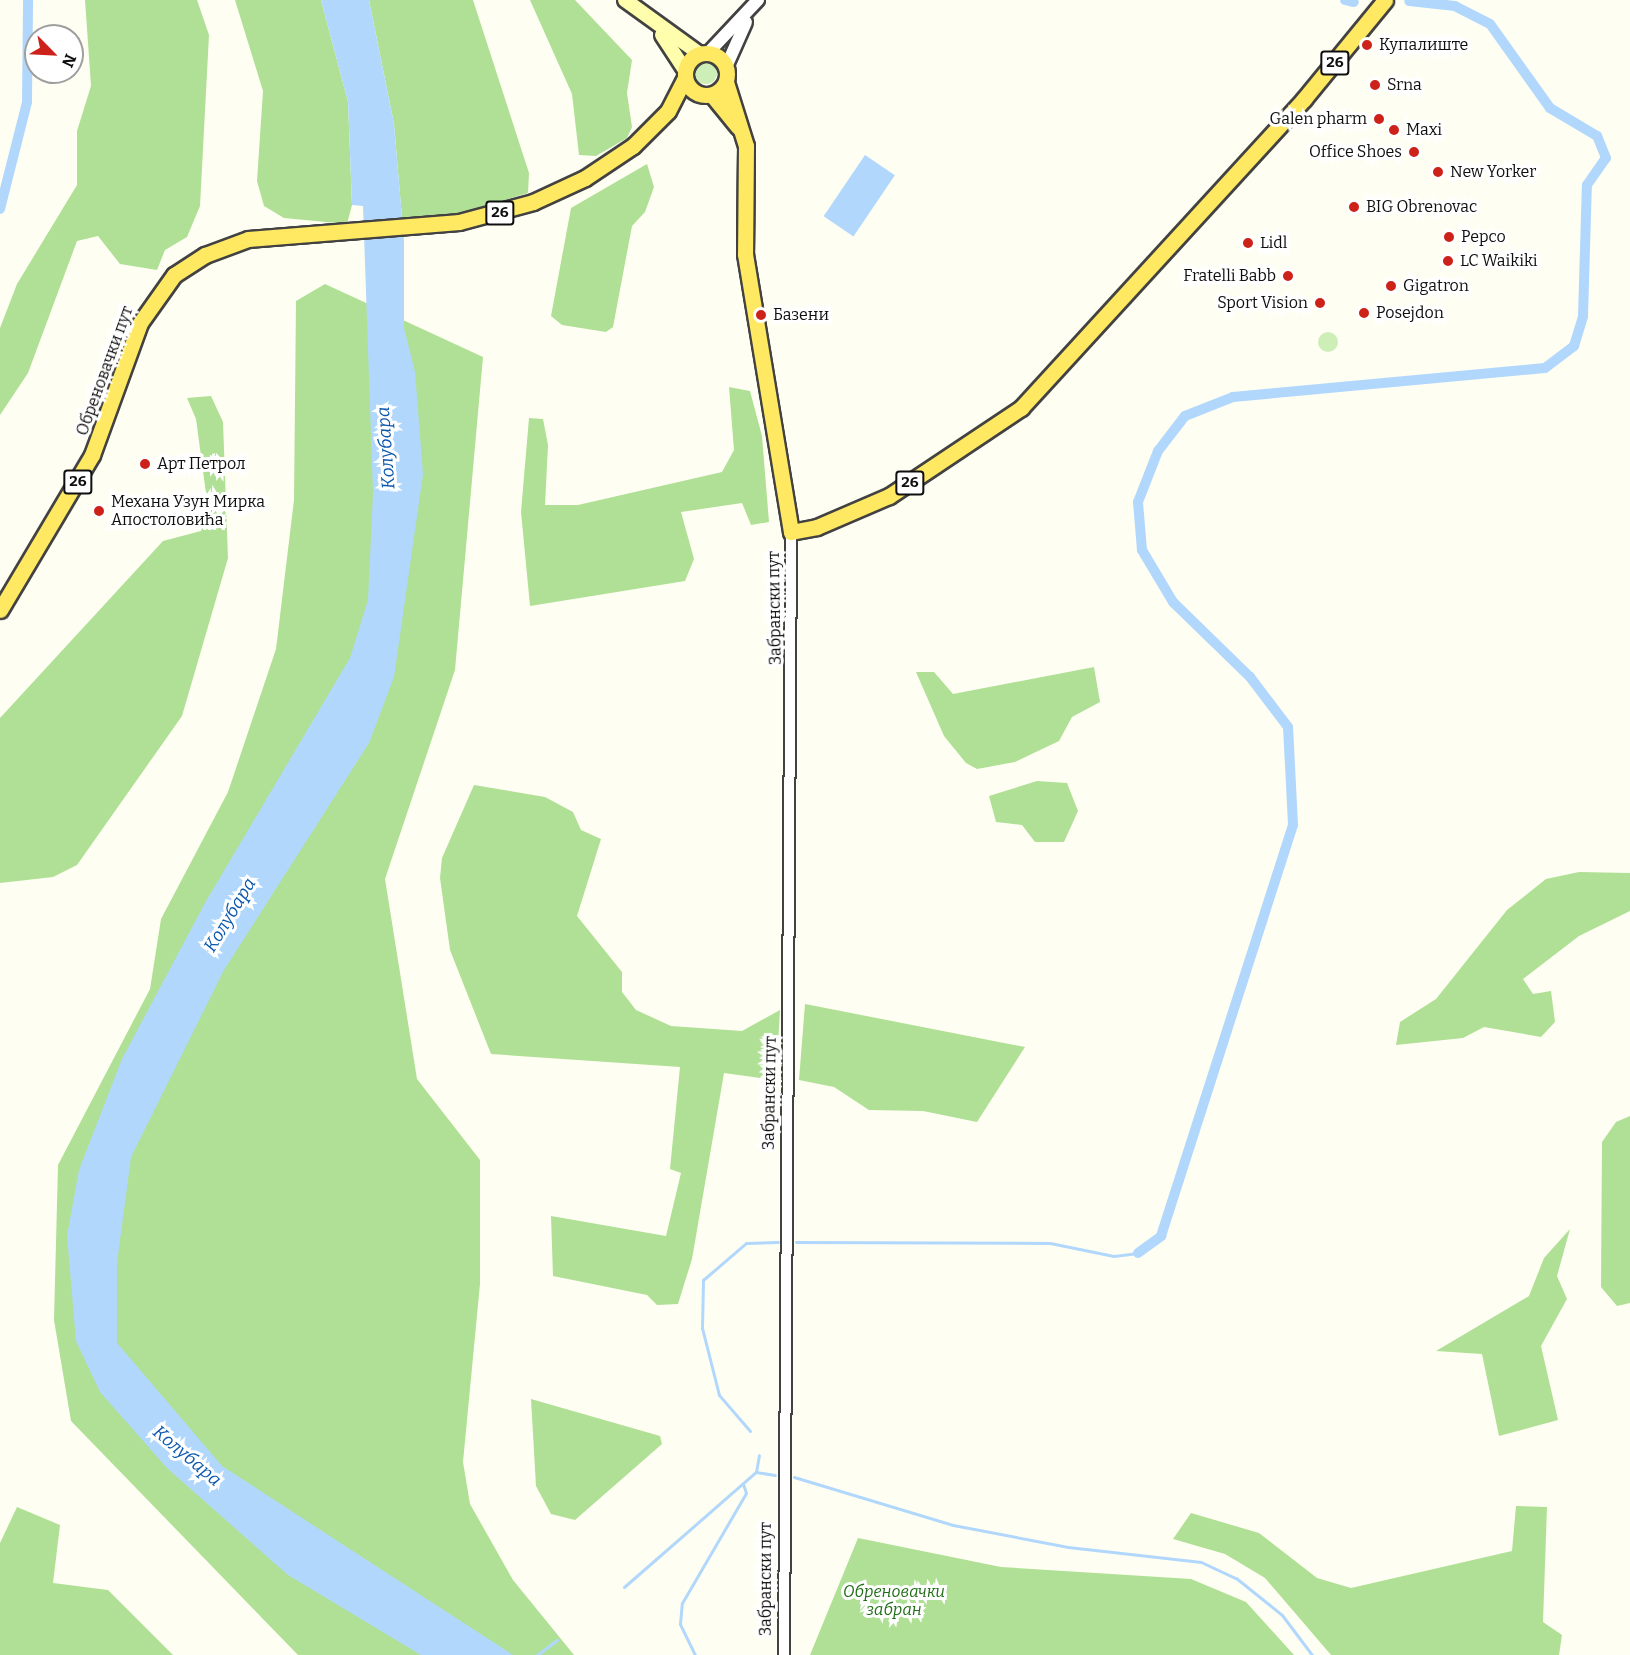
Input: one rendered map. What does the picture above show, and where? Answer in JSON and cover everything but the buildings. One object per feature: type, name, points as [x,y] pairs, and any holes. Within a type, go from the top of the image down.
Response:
[{"type":"main road","points":[[625,0],[658,28],[704,53],[726,74],[742,131],[745,254],[791,532]]},
{"type":"main road","name":"26","points":[[791,532],[817,527],[889,496],[1021,408],[1283,122],[1385,0]]},
{"type":"main road","points":[[658,28],[685,74],[742,131]]},
{"type":"main road","name":"26","points":[[647,134],[670,107],[685,74],[704,53]]},
{"type":"main road","name":"26","points":[[647,134],[706,95],[726,74]]},
{"type":"main road","name":"Обреновачки пут","points":[[0,610],[99,442],[136,332],[158,292],[211,252],[276,235],[441,224],[496,214],[548,196],[597,171],[647,134]]},
{"type":"street","points":[[704,53],[749,13],[758,0]]},
{"type":"street","points":[[726,74],[749,13]]},
{"type":"street","name":"Забрански пут","points":[[784,1655],[791,532]]},
{"type":"green space","points":[[85,0],[197,0],[209,35],[200,206],[187,237],[165,250],[157,270],[120,264],[98,236],[77,241],[28,373],[0,415],[0,328],[17,284],[77,185],[77,131],[91,86]]},
{"type":"green space","points":[[235,0],[321,0],[348,102],[352,205],[347,224],[284,218],[264,206],[257,181],[263,91]]},
{"type":"green space","points":[[369,0],[473,0],[529,173],[528,193],[462,213],[402,218],[394,124]]},
{"type":"green space","points":[[530,0],[575,0],[632,60],[627,93],[632,127],[627,138],[596,156],[579,155],[572,94]]},
{"type":"green space","points":[[706,62],[714,65],[717,73],[714,81],[706,84],[698,81],[695,73],[698,65]]},
{"type":"green space","points":[[647,164],[654,187],[645,212],[632,226],[613,327],[606,332],[562,325],[551,316],[571,208]]},
{"type":"green space","points":[[325,284],[483,357],[455,670],[385,879],[417,1079],[480,1160],[480,1284],[463,1462],[470,1504],[513,1580],[574,1655],[298,1655],[71,1421],[54,1320],[58,1165],[150,989],[161,919],[228,792],[276,649],[294,500],[296,301]]},
{"type":"green space","points":[[1328,332],[1335,335],[1338,342],[1335,349],[1328,352],[1321,349],[1318,342],[1321,335]]},
{"type":"green space","points":[[729,387],[750,391],[762,436],[769,522],[751,525],[742,503],[681,512],[694,559],[685,581],[530,606],[521,512],[529,418],[543,419],[548,445],[545,505],[578,505],[722,472],[734,450]]},
{"type":"green space","points":[[211,396],[223,422],[228,558],[182,716],[77,865],[53,877],[0,883],[0,718],[163,541],[201,531],[208,508],[196,419],[187,398]]},
{"type":"green space","points":[[1094,667],[1100,702],[1072,717],[1059,741],[1015,762],[977,769],[966,763],[944,736],[916,672],[934,672],[953,694]]},
{"type":"green space","points":[[1037,781],[1067,783],[1078,811],[1064,842],[1035,842],[1022,825],[996,822],[989,796]]},
{"type":"green space","points":[[474,785],[545,797],[573,812],[581,830],[601,839],[577,916],[622,972],[622,992],[636,1010],[671,1026],[742,1031],[780,1010],[776,1080],[724,1073],[692,1259],[678,1304],[657,1305],[647,1295],[553,1276],[551,1216],[666,1236],[681,1173],[670,1169],[680,1067],[491,1054],[450,950],[440,878],[442,858]]},
{"type":"green space","points":[[1579,872],[1630,873],[1630,911],[1579,936],[1523,979],[1533,994],[1551,991],[1555,1022],[1541,1037],[1484,1027],[1463,1038],[1396,1045],[1400,1022],[1436,999],[1507,910],[1546,879]]},
{"type":"green space","points":[[805,1004],[1025,1047],[977,1122],[923,1111],[869,1110],[834,1087],[799,1080]]},
{"type":"green space","points":[[1630,1116],[1630,1303],[1617,1306],[1601,1287],[1602,1142],[1616,1122]]},
{"type":"green space","points":[[1570,1229],[1557,1276],[1567,1299],[1541,1346],[1558,1420],[1499,1436],[1482,1354],[1436,1351],[1529,1296],[1544,1258]]},
{"type":"green space","points":[[531,1399],[660,1436],[662,1444],[575,1520],[551,1514],[536,1486]]},
{"type":"green space","points":[[1516,1506],[1547,1507],[1543,1622],[1562,1635],[1559,1655],[1331,1655],[1265,1578],[1225,1554],[1173,1539],[1191,1513],[1259,1533],[1317,1578],[1351,1588],[1512,1551]]},
{"type":"green space","points":[[17,1507],[60,1525],[53,1583],[108,1590],[173,1655],[0,1655],[0,1543]]},
{"type":"green space","name":"Обреновачки забран","points":[[858,1538],[1001,1567],[1191,1579],[1246,1602],[1294,1655],[810,1655]]},
{"type":"water","name":"Колубара","points":[[321,0],[369,0],[394,124],[404,241],[404,328],[415,372],[423,474],[394,677],[369,743],[224,970],[131,1157],[117,1263],[117,1343],[222,1466],[513,1655],[421,1655],[288,1575],[167,1468],[100,1392],[76,1341],[67,1236],[79,1170],[122,1059],[205,903],[350,658],[368,600],[373,493],[363,206],[352,205],[348,102]]},
{"type":"water","points":[[865,155],[895,175],[853,236],[824,216]]},
{"type":"waterway","points":[[0,209],[27,102],[28,0]]},
{"type":"waterway","points":[[1345,0],[1354,2]]},
{"type":"waterway","points":[[1138,1253],[1161,1236],[1293,825],[1288,727],[1250,677],[1173,602],[1142,550],[1138,502],[1158,451],[1185,416],[1233,397],[1545,368],[1574,346],[1583,316],[1587,185],[1606,158],[1597,136],[1550,108],[1490,24],[1455,6],[1409,1]]},
{"type":"waterway","points":[[750,1431],[719,1395],[702,1328],[703,1280],[746,1243],[778,1242]]},
{"type":"waterway","points":[[796,1242],[1050,1243],[1114,1256],[1138,1253]]},
{"type":"waterway","points":[[624,1587],[756,1472],[759,1455]]},
{"type":"waterway","points":[[756,1472],[775,1475]]},
{"type":"waterway","points":[[794,1477],[953,1525],[1068,1547],[1201,1562],[1236,1578],[1282,1615],[1312,1655]]},
{"type":"waterway","points":[[695,1655],[680,1624],[682,1603],[746,1493],[743,1484]]},
{"type":"waterway","points":[[537,1655],[557,1640]]},
{"type":"place","name":"Купалиште","points":[[1367,45]]},
{"type":"place","name":"Srna","points":[[1375,85]]},
{"type":"place","name":"Galen pharm","points":[[1379,119]]},
{"type":"place","name":"Maxi","points":[[1394,130]]},
{"type":"place","name":"Office Shoes","points":[[1414,152]]},
{"type":"place","name":"New Yorker","points":[[1438,172]]},
{"type":"place","name":"BIG Obrenovac","points":[[1354,207]]},
{"type":"place","name":"Pepco","points":[[1449,237]]},
{"type":"place","name":"Lidl","points":[[1248,243]]},
{"type":"place","name":"LC Waikiki","points":[[1448,261]]},
{"type":"place","name":"Fratelli Babb","points":[[1288,276]]},
{"type":"place","name":"Gigatron","points":[[1391,286]]},
{"type":"place","name":"Sport Vision","points":[[1320,303]]},
{"type":"place","name":"Posejdon","points":[[1364,313]]},
{"type":"place","name":"Базени","points":[[761,315]]},
{"type":"place","name":"Арт Петрол","points":[[145,464]]},
{"type":"place","name":"Механа Узун Мирка Апостоловића","points":[[99,511]]}]
